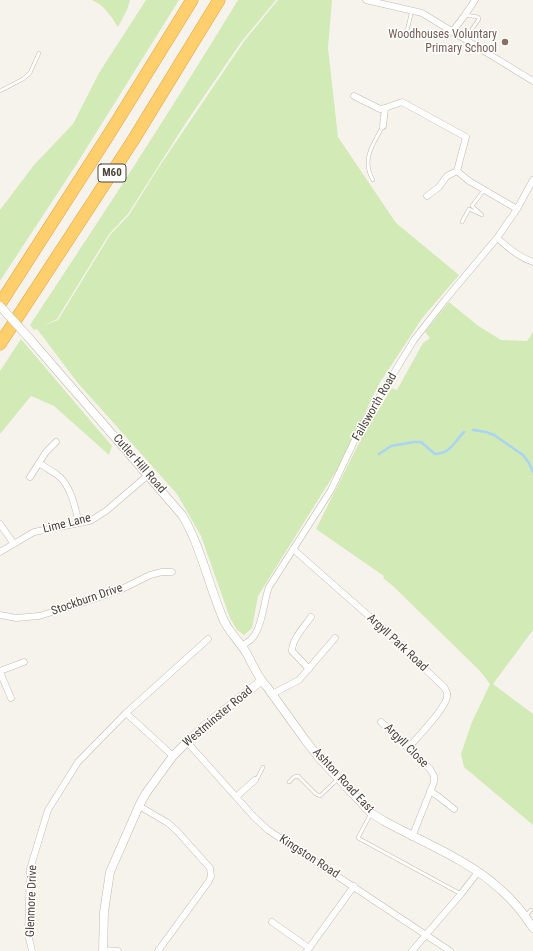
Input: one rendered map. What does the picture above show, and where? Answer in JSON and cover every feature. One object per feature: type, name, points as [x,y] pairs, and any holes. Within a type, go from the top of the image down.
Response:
[{"type":"highway","name":"M60","points":[[0,305],[111,132],[192,0]]},
{"type":"highway","name":"M60","points":[[0,344],[128,148],[219,0]]},
{"type":"street","points":[[366,0],[412,10],[426,15],[533,81]]},
{"type":"street","points":[[452,32],[475,0]]},
{"type":"street","points":[[354,96],[380,108],[385,108],[402,102],[466,136],[457,171],[447,176],[440,186],[427,196]]},
{"type":"street","points":[[383,126],[385,108]]},
{"type":"street","points":[[457,171],[469,181],[517,209]]},
{"type":"street","name":"Failsworth Road","points":[[241,645],[249,642],[255,634],[269,587],[331,490],[362,427],[414,340],[497,238],[517,209],[533,180]]},
{"type":"street","points":[[497,238],[515,253],[526,260],[533,262]]},
{"type":"street","name":"Cutler Hill Road","points":[[0,305],[177,508],[187,523],[224,621],[230,632],[241,645]]},
{"type":"street","points":[[30,477],[46,452],[56,442]]},
{"type":"street","points":[[39,463],[59,477],[66,484],[74,504],[79,523]]},
{"type":"street","name":"Lime Lane","points":[[0,552],[39,531],[90,520],[106,511],[148,475]]},
{"type":"street","points":[[0,524],[14,544]]},
{"type":"street","name":"Argyll Park Road","points":[[293,549],[370,617],[447,691],[447,699],[430,725],[408,748]]},
{"type":"street","name":"Stockburn Drive","points":[[0,615],[16,618],[39,616],[122,589],[150,574],[172,572]]},
{"type":"street","points":[[309,669],[292,651],[292,645],[311,617]]},
{"type":"street","points":[[272,694],[299,680],[335,638]]},
{"type":"street","name":"Glenmore Drive","points":[[32,951],[28,934],[30,869],[48,810],[78,762],[126,713],[208,639]]},
{"type":"street","name":"Ashton Road East","points":[[241,645],[261,681],[306,741],[371,813],[478,872],[501,889],[528,913],[533,928]]},
{"type":"street","points":[[11,698],[0,671],[24,662]]},
{"type":"street","name":"Westminster Road","points":[[103,950],[104,912],[110,872],[139,806],[155,780],[187,742],[203,727],[261,681]]},
{"type":"street","points":[[126,713],[174,756]]},
{"type":"street","name":"Argyll Close","points":[[381,722],[433,773],[434,782],[412,836]]},
{"type":"street","name":"Kingston Road","points":[[187,742],[254,817],[268,830],[450,951]]},
{"type":"street","points":[[236,797],[256,780]]},
{"type":"street","points":[[430,791],[454,809]]},
{"type":"street","points":[[139,806],[168,823],[177,831],[210,868],[211,872],[209,881],[158,951]]},
{"type":"street","points":[[412,951],[478,872]]},
{"type":"street","points":[[272,922],[308,950],[354,886]]},
{"type":"street","points":[[103,950],[118,951]]},
{"type":"lane","points":[[406,35],[412,10]]},
{"type":"lane","points":[[465,15],[478,17],[479,19],[472,29]]},
{"type":"lane","points":[[0,91],[23,79],[30,73],[39,53]]},
{"type":"lane","points":[[373,180],[367,165],[368,157],[383,126]]},
{"type":"lane","points":[[462,222],[469,209],[482,215],[472,206],[484,190]]},
{"type":"lane","points":[[526,192],[533,194]]},
{"type":"lane","points":[[256,780],[263,768]]},
{"type":"lane","points":[[289,782],[294,777],[298,776],[316,794],[320,796],[339,779]]},
{"type":"lane","points":[[371,813],[358,838],[461,894]]},
{"type":"green space","points":[[92,0],[130,0],[127,10],[118,27],[104,8]]},
{"type":"green space","points":[[146,0],[179,0],[76,165],[0,281],[0,210],[34,165],[73,124],[99,73]]},
{"type":"green space","points":[[238,0],[276,0],[242,41],[187,121],[128,214],[109,234],[57,319],[43,326],[58,320],[110,235],[129,215],[159,167],[245,40],[278,0],[332,0],[328,48],[338,137],[396,223],[459,275],[423,317],[379,384],[338,468],[258,596],[252,628],[244,635],[237,630],[230,618],[201,536],[177,494],[77,382],[37,329],[34,330],[30,325],[136,164]]},
{"type":"green space","points":[[449,302],[477,325],[501,340],[527,341],[533,332],[533,630],[493,684],[533,714],[533,825],[464,767],[461,754],[472,722],[490,684],[480,671],[383,578],[384,576],[316,529],[362,437],[392,388],[397,390],[423,343],[430,338],[425,332]]},
{"type":"green space","points":[[21,339],[112,446],[109,455],[54,406],[31,396],[0,434],[0,371]]},
{"type":"waterway","points":[[473,430],[494,435],[523,455],[533,472]]},
{"type":"waterway","points":[[379,454],[391,446],[414,442],[421,442],[435,454],[445,452],[464,432]]},
{"type":"place","name":"Woodhouses Voluntary Primary School","points":[[505,42]]}]
